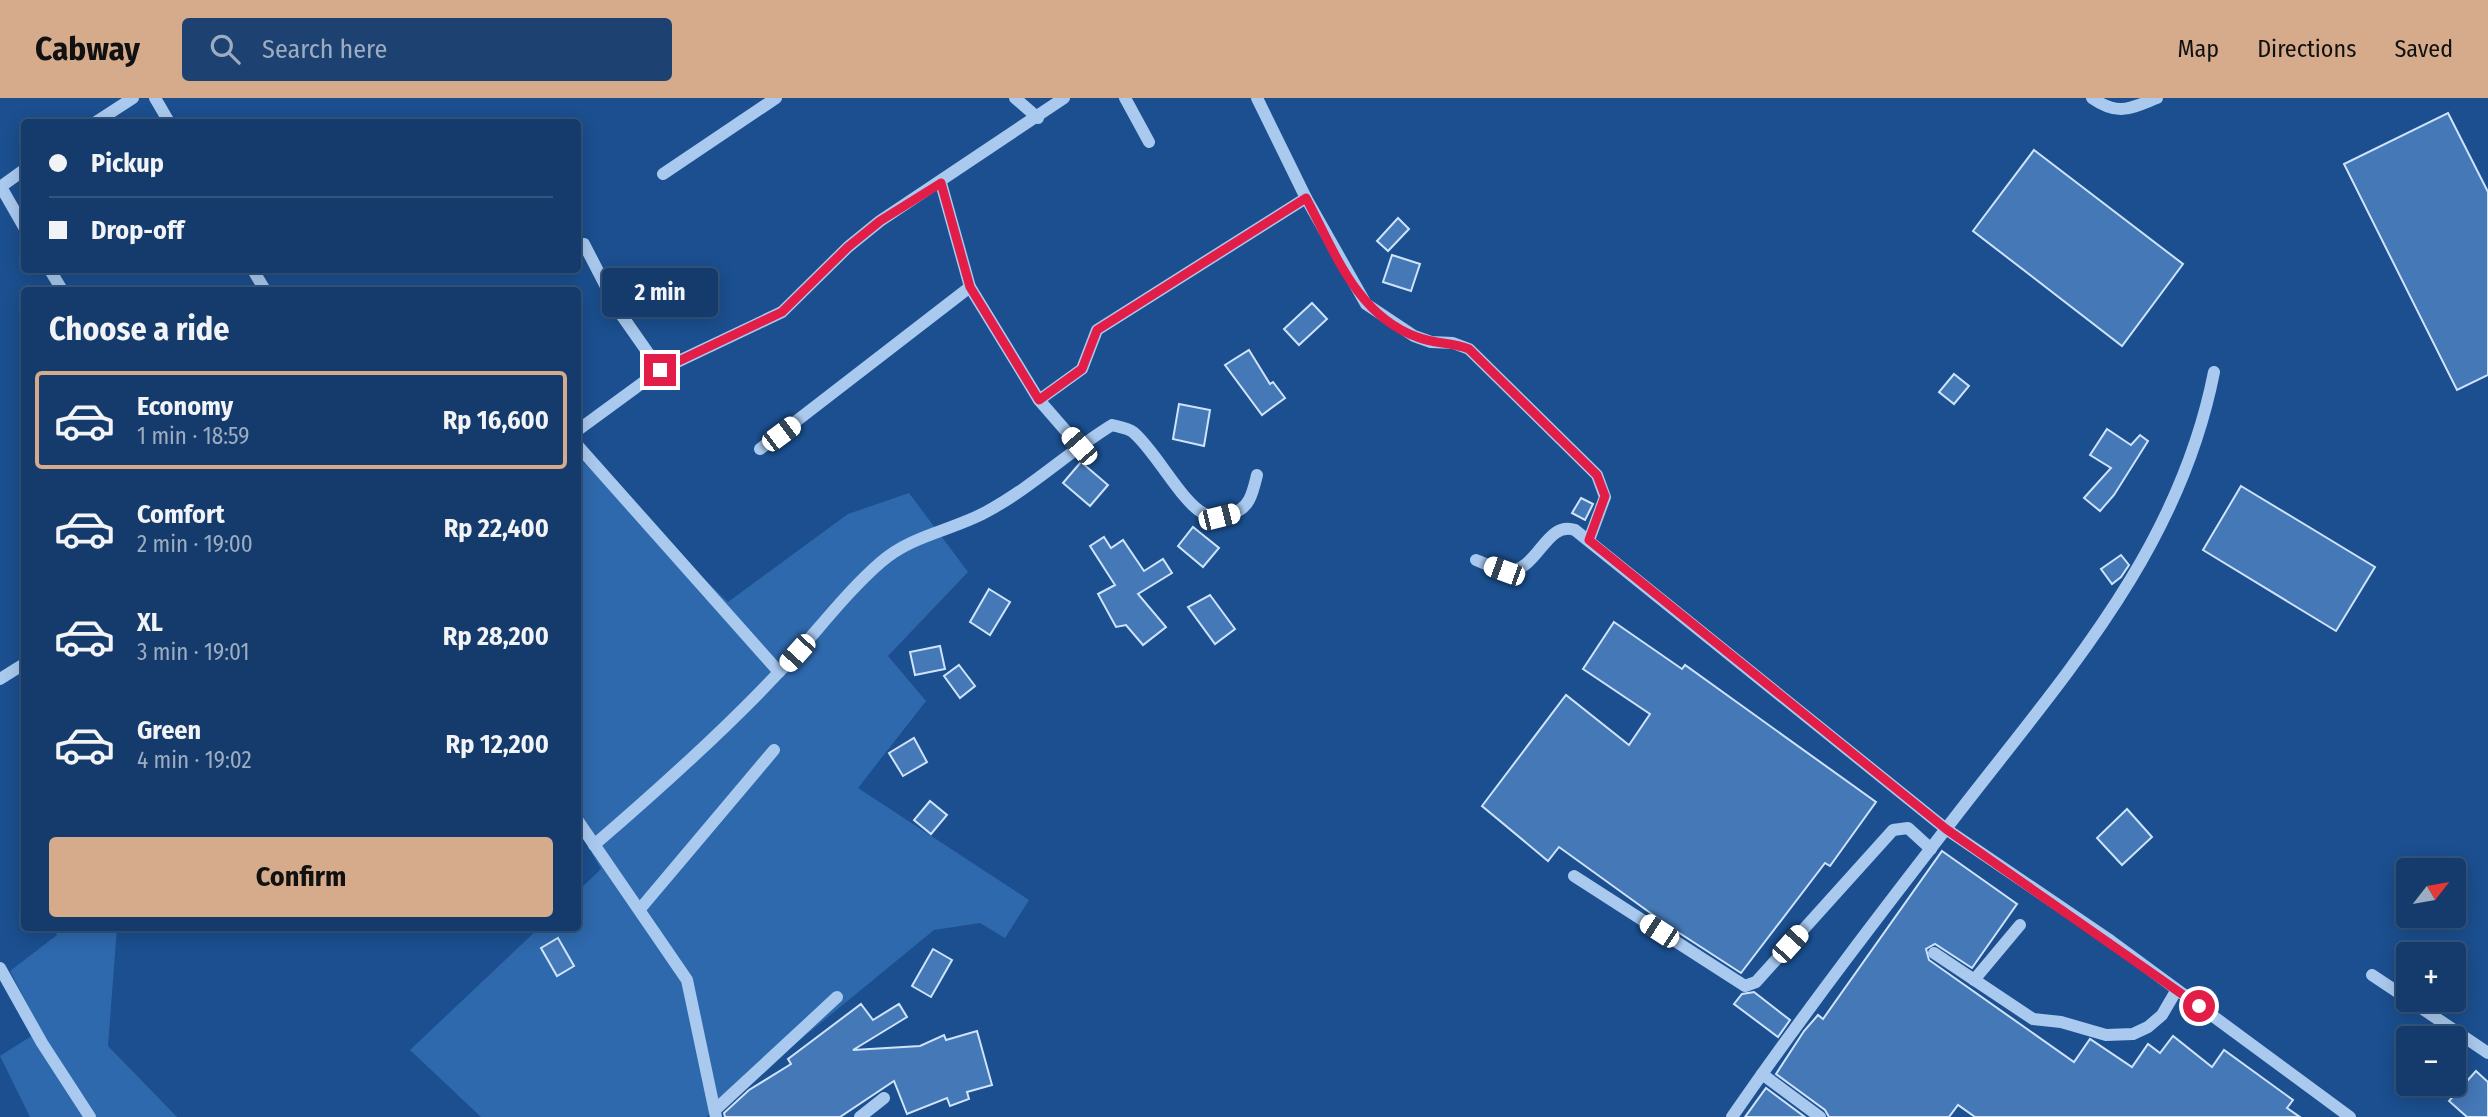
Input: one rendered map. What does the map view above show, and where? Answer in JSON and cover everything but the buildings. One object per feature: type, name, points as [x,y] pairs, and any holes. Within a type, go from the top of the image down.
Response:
[{"type":"street","points":[[101,119],[133,98]]},
{"type":"street","points":[[155,98],[167,119]]},
{"type":"street","points":[[663,174],[776,98]]},
{"type":"street","points":[[1014,98],[1038,118]]},
{"type":"street","points":[[581,428],[660,370],[782,312],[848,247],[880,221],[941,183],[1064,98]]},
{"type":"street","points":[[1125,98],[1149,142]]},
{"type":"street","points":[[1257,98],[1306,198],[1366,304],[1414,336],[1454,343],[1469,349],[1597,475],[1605,496],[1589,540]]},
{"type":"street","points":[[2092,98],[2112,110],[2129,109],[2157,98]]},
{"type":"street","points":[[21,172],[0,187],[21,222]]},
{"type":"street","points":[[941,183],[970,287],[1039,400],[1079,446]]},
{"type":"street","points":[[1039,400],[1082,369],[1097,330],[1306,198]]},
{"type":"street","points":[[584,244],[618,310],[660,370]]},
{"type":"street","points":[[760,449],[970,287]]},
{"type":"street","points":[[1732,1117],[1946,829],[2087,649],[2160,531],[2197,447],[2214,372]]},
{"type":"street","points":[[594,845],[670,780],[779,672],[849,595],[898,549],[982,514],[1011,498],[1079,446],[1112,425],[1131,430],[1157,458],[1192,506],[1205,514],[1219,517],[1237,512],[1247,505],[1256,475]]},
{"type":"street","points":[[581,449],[779,672]]},
{"type":"street","points":[[1476,560],[1504,571],[1517,570],[1533,560],[1560,530],[1575,530],[1946,829],[2110,941],[2350,1117]]},
{"type":"street","points":[[0,679],[21,666]]},
{"type":"street","points":[[640,909],[774,750]]},
{"type":"street","points":[[581,826],[687,980],[716,1114]]},
{"type":"street","points":[[1574,876],[1745,986],[1756,982],[1893,830],[1908,828],[1931,849]]},
{"type":"street","points":[[1974,981],[2020,925]]},
{"type":"street","points":[[1934,953],[2033,1019],[2061,1022],[2106,1035],[2133,1034],[2148,1027],[2167,1008],[2176,990]]},
{"type":"street","points":[[0,968],[90,1117]]},
{"type":"street","points":[[2372,975],[2396,991]]},
{"type":"street","points":[[716,1114],[837,998]]},
{"type":"street","points":[[2427,1012],[2488,1053]]},
{"type":"street","points":[[1762,1074],[1820,1117]]},
{"type":"street","points":[[860,1117],[884,1098]]},
{"type":"shaded area","points":[[581,462],[728,602],[848,514],[909,493],[968,572],[888,656],[926,701],[858,788],[1029,900],[1005,938],[980,923],[934,930],[706,1117],[481,1117],[410,1050],[536,931],[581,931],[581,888],[601,869],[581,834]]},
{"type":"shaded area","points":[[55,931],[117,931],[108,1046],[177,1117],[30,1117],[0,1056],[41,1030],[10,971],[57,935]]},
{"type":"route","points":[[660,370],[748,331],[782,312],[812,286],[848,247],[880,221],[941,183],[956,245],[970,287],[995,332],[1039,400],[1082,369],[1097,330],[1306,198],[1353,286],[1366,304],[1414,336],[1432,342],[1454,343],[1469,349],[1597,475],[1605,496],[1589,540],[1946,829],[2033,887],[2199,1006]]}]
